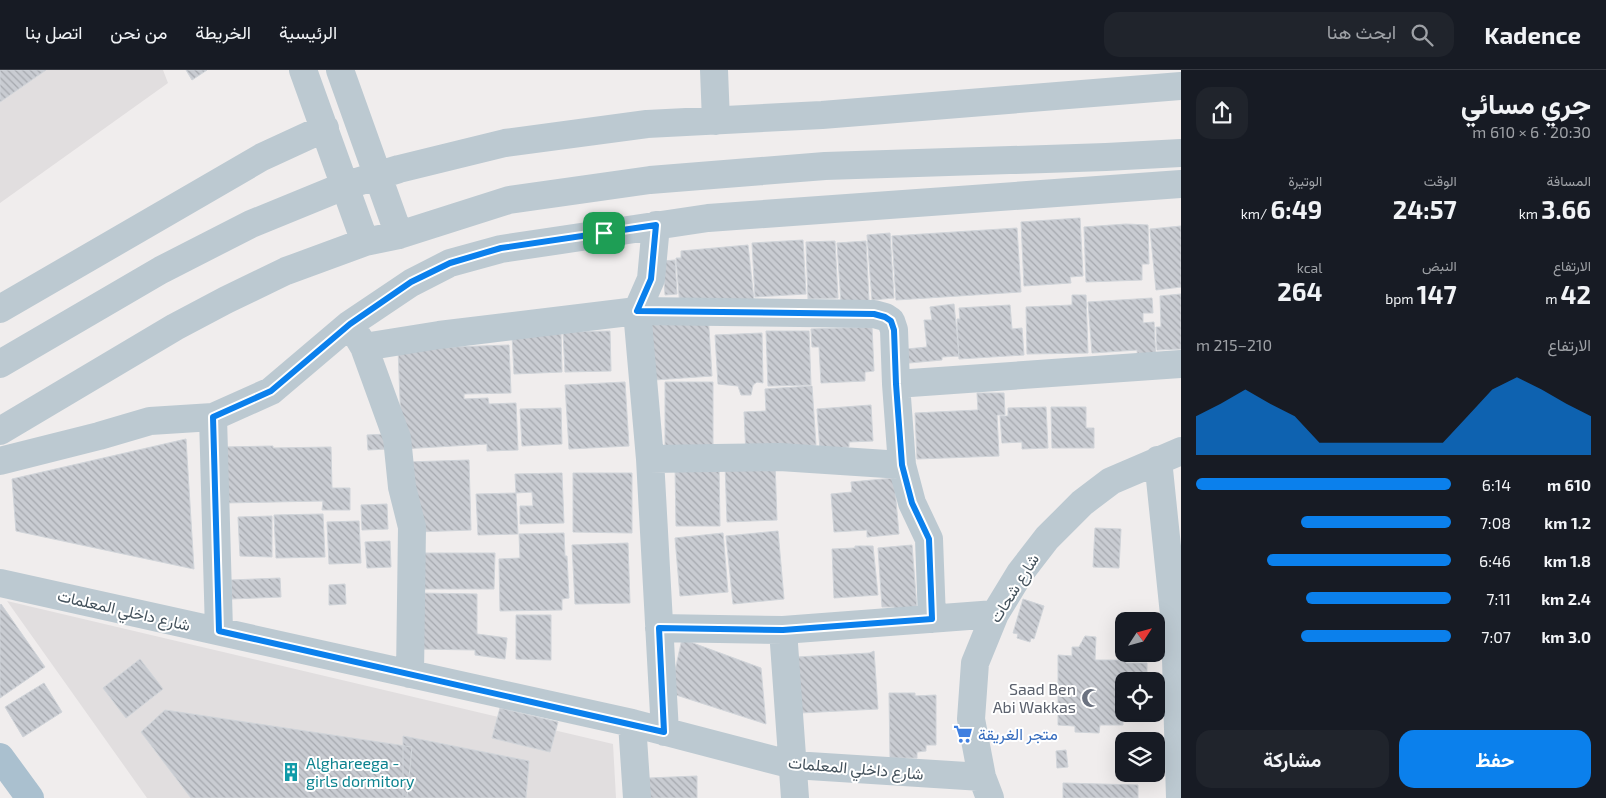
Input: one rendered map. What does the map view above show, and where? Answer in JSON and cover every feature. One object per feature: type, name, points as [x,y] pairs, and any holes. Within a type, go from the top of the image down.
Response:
[{"type":"main road","points":[[0,757],[30,798]]},
{"type":"street","points":[[303,70],[365,242]]},
{"type":"street","points":[[340,70],[399,235]]},
{"type":"street","points":[[714,70],[716,121]]},
{"type":"street","points":[[0,364],[161,270],[251,224],[344,186],[505,144],[647,124],[822,115],[1181,86]]},
{"type":"street","points":[[0,309],[262,157],[324,128]]},
{"type":"street","points":[[0,430],[175,327],[286,271],[365,242],[399,235],[509,200],[650,180],[825,166],[1181,153]]},
{"type":"street","points":[[1106,157],[1109,189]]},
{"type":"street","points":[[0,461],[150,421],[213,417],[271,391],[350,324],[411,282],[450,263],[501,248],[708,218],[1181,184]]},
{"type":"street","points":[[656,225],[651,279],[637,311],[650,459],[664,732]]},
{"type":"street","points":[[364,347],[439,335],[637,311],[874,314],[885,317],[891,321],[894,330],[902,465],[912,503],[929,539],[932,619]]},
{"type":"street","points":[[350,324],[364,347],[397,438],[402,487],[412,527],[410,674]]},
{"type":"street","points":[[896,384],[1181,364]]},
{"type":"street","points":[[213,417],[219,631]]},
{"type":"street","points":[[1170,456],[1178,623],[1180,798]]},
{"type":"street","name":"شارع شحات","points":[[986,787],[971,719],[975,663],[995,614],[1020,573],[1047,538],[1082,503],[1111,481],[1170,456]]},
{"type":"street","points":[[650,459],[780,457],[902,465]]},
{"type":"street","name":"شارع داخلي المعلمات","points":[[0,583],[632,723],[793,765],[986,787]]},
{"type":"street","points":[[659,628],[783,630],[995,614]]},
{"type":"street","points":[[783,630],[795,798]]},
{"type":"street","points":[[632,723],[637,798]]},
{"type":"shaded area","points":[[0,70],[163,70],[168,83],[0,203]]},
{"type":"shaded area","points":[[7,601],[613,744],[616,798],[147,798]]},
{"type":"building","points":[[0,70],[46,70],[0,102]]},
{"type":"building","points":[[186,70],[207,70],[192,80]]},
{"type":"building","points":[[1080,218],[1083,276],[1070,277],[1071,283],[1024,286],[1021,222]]},
{"type":"building","points":[[1126,224],[1148,225],[1149,264],[1142,264],[1142,280],[1086,282],[1084,227]]},
{"type":"building","points":[[1181,226],[1181,287],[1156,290],[1150,229]]},
{"type":"building","points":[[1017,228],[1021,292],[896,300],[892,236]]},
{"type":"building","points":[[890,233],[894,298],[872,300],[867,235]]},
{"type":"building","points":[[803,240],[806,294],[755,297],[752,243]]},
{"type":"building","points":[[835,241],[838,298],[808,299],[806,242]]},
{"type":"building","points":[[866,241],[869,301],[841,302],[837,243]]},
{"type":"building","points":[[748,245],[754,300],[680,307],[676,258],[681,258],[681,251]]},
{"type":"building","points":[[675,260],[677,294],[665,295],[663,261]]},
{"type":"building","points":[[1181,294],[1181,349],[1157,350],[1156,327],[1161,327],[1160,296]]},
{"type":"building","points":[[1072,295],[1086,295],[1088,353],[1027,354],[1026,307],[1072,305]]},
{"type":"building","points":[[1152,298],[1153,313],[1143,313],[1143,323],[1154,322],[1156,361],[1138,362],[1137,350],[1092,353],[1088,302]]},
{"type":"building","points":[[954,304],[959,356],[942,357],[942,360],[898,364],[897,350],[927,347],[924,320],[932,320],[930,307]]},
{"type":"building","points":[[1010,305],[1012,329],[1022,328],[1024,355],[959,359],[957,319],[960,319],[959,308]]},
{"type":"building","points":[[708,313],[712,376],[654,380],[651,316]]},
{"type":"building","points":[[872,327],[874,371],[865,372],[865,381],[821,383],[819,347],[812,347],[811,329]]},
{"type":"building","points":[[610,331],[611,371],[565,372],[563,332]]},
{"type":"building","points":[[766,331],[809,331],[811,385],[768,386]]},
{"type":"building","points":[[561,333],[562,372],[514,374],[512,335]]},
{"type":"building","points":[[762,333],[763,383],[757,382],[753,385],[751,395],[741,395],[738,386],[718,384],[715,335]]},
{"type":"building","points":[[509,345],[511,393],[464,394],[464,399],[488,398],[489,404],[516,403],[518,450],[487,451],[487,444],[402,449],[398,349]]},
{"type":"building","points":[[625,382],[629,446],[569,449],[565,385]]},
{"type":"building","points":[[665,382],[713,382],[713,452],[665,452]]},
{"type":"building","points":[[812,386],[816,445],[771,447],[746,456],[744,412],[766,411],[765,389]]},
{"type":"building","points":[[977,393],[1004,393],[1005,415],[997,415],[999,456],[917,459],[915,413],[978,410]]},
{"type":"building","points":[[871,405],[873,441],[849,442],[849,447],[820,450],[817,409]]},
{"type":"building","points":[[1046,407],[1048,448],[1022,449],[1022,442],[1002,443],[1000,416],[1008,416],[1008,408]]},
{"type":"building","points":[[1051,407],[1086,407],[1086,428],[1094,428],[1094,448],[1052,448]]},
{"type":"building","points":[[561,408],[562,444],[522,446],[520,409]]},
{"type":"building","points":[[387,434],[387,449],[368,450],[367,435]]},
{"type":"building","points":[[186,439],[194,569],[16,531],[12,479]]},
{"type":"building","points":[[273,446],[273,448],[331,447],[332,488],[350,488],[350,510],[322,510],[323,501],[224,503],[222,447]]},
{"type":"building","points":[[469,460],[471,530],[416,532],[408,462]]},
{"type":"building","points":[[775,462],[777,520],[727,522],[725,464]]},
{"type":"building","points":[[719,465],[720,526],[676,526],[675,466]]},
{"type":"building","points":[[562,473],[564,523],[520,524],[520,506],[533,506],[532,492],[516,493],[515,474]]},
{"type":"building","points":[[573,473],[632,473],[632,533],[573,532]]},
{"type":"building","points":[[894,478],[899,534],[867,537],[867,530],[834,532],[831,494],[852,492],[851,482]]},
{"type":"building","points":[[516,493],[518,534],[478,535],[476,494]]},
{"type":"building","points":[[387,504],[388,529],[362,530],[361,505]]},
{"type":"building","points":[[323,514],[325,557],[276,558],[274,515]]},
{"type":"building","points":[[272,516],[272,557],[240,556],[238,517]]},
{"type":"building","points":[[359,521],[361,563],[329,564],[327,522]]},
{"type":"building","points":[[1095,528],[1121,529],[1119,568],[1093,567]]},
{"type":"building","points":[[778,531],[784,599],[733,604],[726,536]]},
{"type":"building","points":[[564,533],[569,598],[562,599],[562,610],[500,611],[499,559],[520,558],[519,534]]},
{"type":"building","points":[[723,533],[728,592],[680,596],[675,538]]},
{"type":"building","points":[[390,541],[391,567],[367,568],[365,542]]},
{"type":"building","points":[[628,543],[630,603],[575,604],[572,545]]},
{"type":"building","points":[[912,545],[917,609],[897,610],[894,607],[882,607],[878,548]]},
{"type":"building","points":[[855,546],[873,546],[878,595],[834,598],[832,549],[855,548]]},
{"type":"building","points":[[417,553],[495,553],[494,589],[418,589]]},
{"type":"building","points":[[280,578],[281,597],[232,599],[231,580]]},
{"type":"building","points":[[345,584],[346,604],[329,605],[329,585]]},
{"type":"building","points":[[419,593],[477,594],[477,634],[507,638],[505,659],[475,655],[475,650],[418,649]]},
{"type":"building","points":[[1023,599],[1044,606],[1034,639],[1031,638],[1030,642],[1017,638],[1018,634],[1013,633]]},
{"type":"building","points":[[0,605],[45,667],[0,698]]},
{"type":"building","points":[[516,615],[551,615],[551,660],[516,659]]},
{"type":"building","name":"Saad Ben Abi Wakkas","points":[[1085,636],[1096,637],[1095,660],[1147,663],[1147,672],[1115,672],[1115,722],[1123,722],[1123,725],[1100,725],[1099,733],[1075,732],[1075,726],[1058,725],[1058,655],[1072,656],[1072,647],[1079,647]]},
{"type":"building","points":[[682,639],[761,668],[766,724],[670,693]]},
{"type":"building","points":[[874,651],[878,709],[800,713],[797,657],[870,653]]},
{"type":"building","points":[[140,659],[163,689],[126,718],[103,688]]},
{"type":"building","points":[[44,683],[62,712],[23,737],[5,707]]},
{"type":"building","points":[[889,693],[915,693],[915,696],[936,695],[936,745],[926,745],[926,751],[917,752],[917,758],[890,758]]},
{"type":"building","points":[[500,708],[558,722],[550,752],[492,738]]},
{"type":"building","name":"Alghareega - girls dormitory","points":[[165,710],[412,747],[407,798],[191,798],[141,732]]},
{"type":"building","points":[[403,736],[529,761],[526,798],[403,798]]},
{"type":"building","points":[[1066,750],[1068,767],[1057,768],[1056,751]]},
{"type":"building","points":[[697,776],[697,798],[649,798],[649,778]]},
{"type":"building","points":[[1063,783],[1138,785],[1138,798],[1063,798]]},
{"type":"place","name":"Saad Ben Abi Wakkas","points":[[1091,698]]},
{"type":"place","name":"متجر الغريقة","points":[[963,734]]},
{"type":"place","name":"Alghareega - girls dormitory","points":[[291,772]]},
{"type":"route","points":[[656,225],[651,279],[637,311],[874,314],[891,321],[894,330],[902,465],[912,503],[929,539],[931,550],[930,592],[932,619],[783,630],[659,628],[664,732],[632,723],[219,631],[213,417],[271,391],[350,324],[411,282],[450,263],[501,248],[604,233],[656,225]]}]
